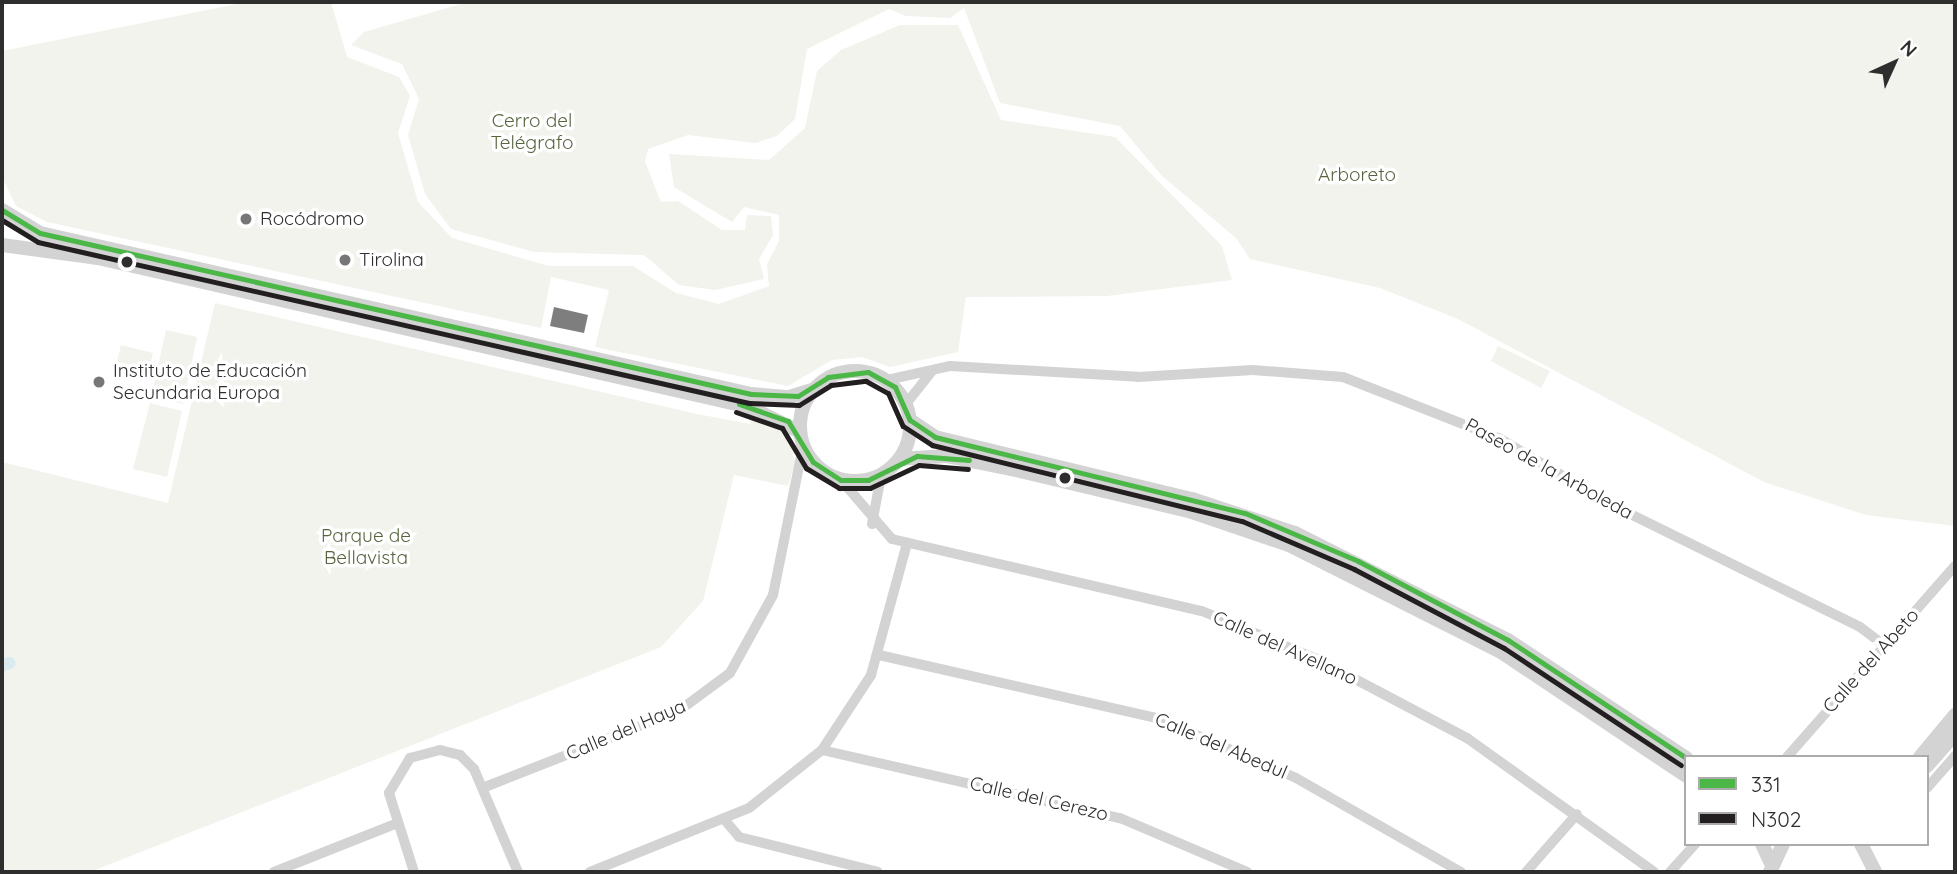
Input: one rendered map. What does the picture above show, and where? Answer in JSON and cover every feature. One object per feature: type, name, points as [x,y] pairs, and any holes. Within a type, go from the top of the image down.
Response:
[{"type":"street","points":[[2,210],[40,233],[738,391],[776,398],[812,390],[848,371],[887,380],[906,404],[910,420],[900,459],[881,476],[841,480],[813,462],[802,439],[749,407],[98,258],[2,246]]},
{"type":"street","points":[[906,404],[915,385],[937,367]]},
{"type":"street","name":"Paseo de la Arboleda","points":[[887,380],[937,367],[1138,377],[1253,370],[1343,377],[1499,438],[1612,505],[1860,627],[1885,646]]},
{"type":"street","points":[[802,439],[812,390]]},
{"type":"street","points":[[910,420],[935,437],[1206,502],[1294,533],[1508,640],[1684,757]]},
{"type":"street","name":"Calle del Haya","points":[[485,788],[680,710],[730,673],[774,595],[802,439]]},
{"type":"street","points":[[900,459],[946,456],[1010,469],[1189,511],[1289,545],[1501,652],[1684,775]]},
{"type":"street","points":[[872,524],[881,476]]},
{"type":"street","name":"Calle del Avellano","points":[[841,480],[872,524],[907,543],[1202,611],[1317,659],[1467,738],[1577,814],[1654,872]]},
{"type":"street","points":[[590,872],[724,819],[774,792],[822,750],[855,706],[878,655],[907,543]]},
{"type":"street","name":"Calle del Abeto","points":[[1789,755],[1955,566]]},
{"type":"street","name":"Calle del Abedul","points":[[878,655],[1157,718],[1307,784],[1461,872]]},
{"type":"street","points":[[1922,755],[1955,715]]},
{"type":"street","points":[[1929,764],[1955,734]]},
{"type":"street","points":[[414,872],[395,824],[389,793],[398,771],[429,750],[460,755],[485,788],[518,872]]},
{"type":"street","name":"Calle del Cerezo","points":[[822,750],[1120,818],[1247,872]]},
{"type":"street","points":[[1929,786],[1955,756]]},
{"type":"street","points":[[1526,872],[1577,814]]},
{"type":"street","points":[[724,819],[739,837],[878,872]]},
{"type":"street","points":[[274,872],[395,824]]},
{"type":"street","points":[[1670,872],[1693,846]]},
{"type":"street","points":[[1763,846],[1771,867]]},
{"type":"street","points":[[1771,867],[1782,846]]},
{"type":"street","points":[[1866,847],[1875,872]]},
{"type":"green space","points":[[247,2],[331,2],[347,57],[399,77],[410,96],[398,133],[418,202],[452,238],[549,266],[633,266],[676,293],[719,304],[769,286],[767,264],[779,241],[779,215],[744,207],[732,222],[674,187],[669,154],[769,160],[805,128],[817,71],[841,50],[900,25],[958,25],[1001,120],[1115,137],[1222,246],[1232,280],[1107,296],[966,297],[958,352],[890,367],[862,357],[832,360],[788,386],[595,347],[609,290],[551,277],[541,328],[47,222],[16,206],[2,177],[2,51]]},
{"type":"green space","points":[[468,2],[1955,2],[1955,526],[1866,515],[1764,482],[1458,319],[1380,288],[1250,259],[1236,238],[1162,176],[1120,126],[1000,103],[964,8],[950,18],[906,16],[889,9],[807,49],[795,119],[777,136],[755,143],[688,135],[648,149],[645,162],[661,202],[678,201],[722,230],[745,230],[747,215],[771,216],[773,235],[759,259],[764,279],[715,290],[679,285],[644,255],[534,252],[451,229],[425,194],[408,135],[419,99],[402,64],[351,45],[364,32]]},
{"type":"green space","name":"Parque de Bellavista","points":[[215,303],[697,414],[750,424],[752,417],[774,425],[790,442],[795,462],[788,486],[734,475],[703,601],[661,647],[90,872],[2,872],[2,462],[168,503]]},
{"type":"green space","points":[[166,330],[197,337],[183,404],[151,398]]},
{"type":"green space","points":[[121,345],[153,353],[149,369],[117,362]]},
{"type":"green space","points":[[1498,346],[1550,371],[1541,388],[1491,361]]},
{"type":"green space","points":[[150,403],[182,411],[167,477],[133,469]]},
{"type":"building","points":[[554,307],[588,315],[584,333],[550,326]]},
{"type":"waterway","points":[[2,666],[9,663]]},
{"type":"transit line","name":"331","points":[[2,210],[40,233],[751,394],[798,396],[828,377],[868,372],[895,387],[910,420],[935,437],[1245,513],[1358,561],[1508,640],[1684,757]]},
{"type":"transit line","name":"N302","points":[[2,220],[38,242],[749,403],[799,405],[831,385],[866,381],[888,393],[903,426],[932,445],[1242,521],[1354,569],[1504,648],[1681,765]]},
{"type":"transit line","name":"331","points":[[739,404],[788,421],[813,462],[841,480],[868,480],[917,456],[969,460]]},
{"type":"transit line","name":"N302","points":[[736,412],[782,428],[806,468],[839,488],[870,488],[919,465],[968,469]]},
{"type":"place","name":"Rocódromo","points":[[246,219]]},
{"type":"place","name":"Tirolina","points":[[345,260]]},
{"type":"place","name":"Instituto de Educación Secundaria Europa","points":[[99,382]]},
{"type":"park label","name":"Cerro del Telégrafo","points":[[532,132]]},
{"type":"park label","name":"Arboreto","points":[[1357,175]]}]
